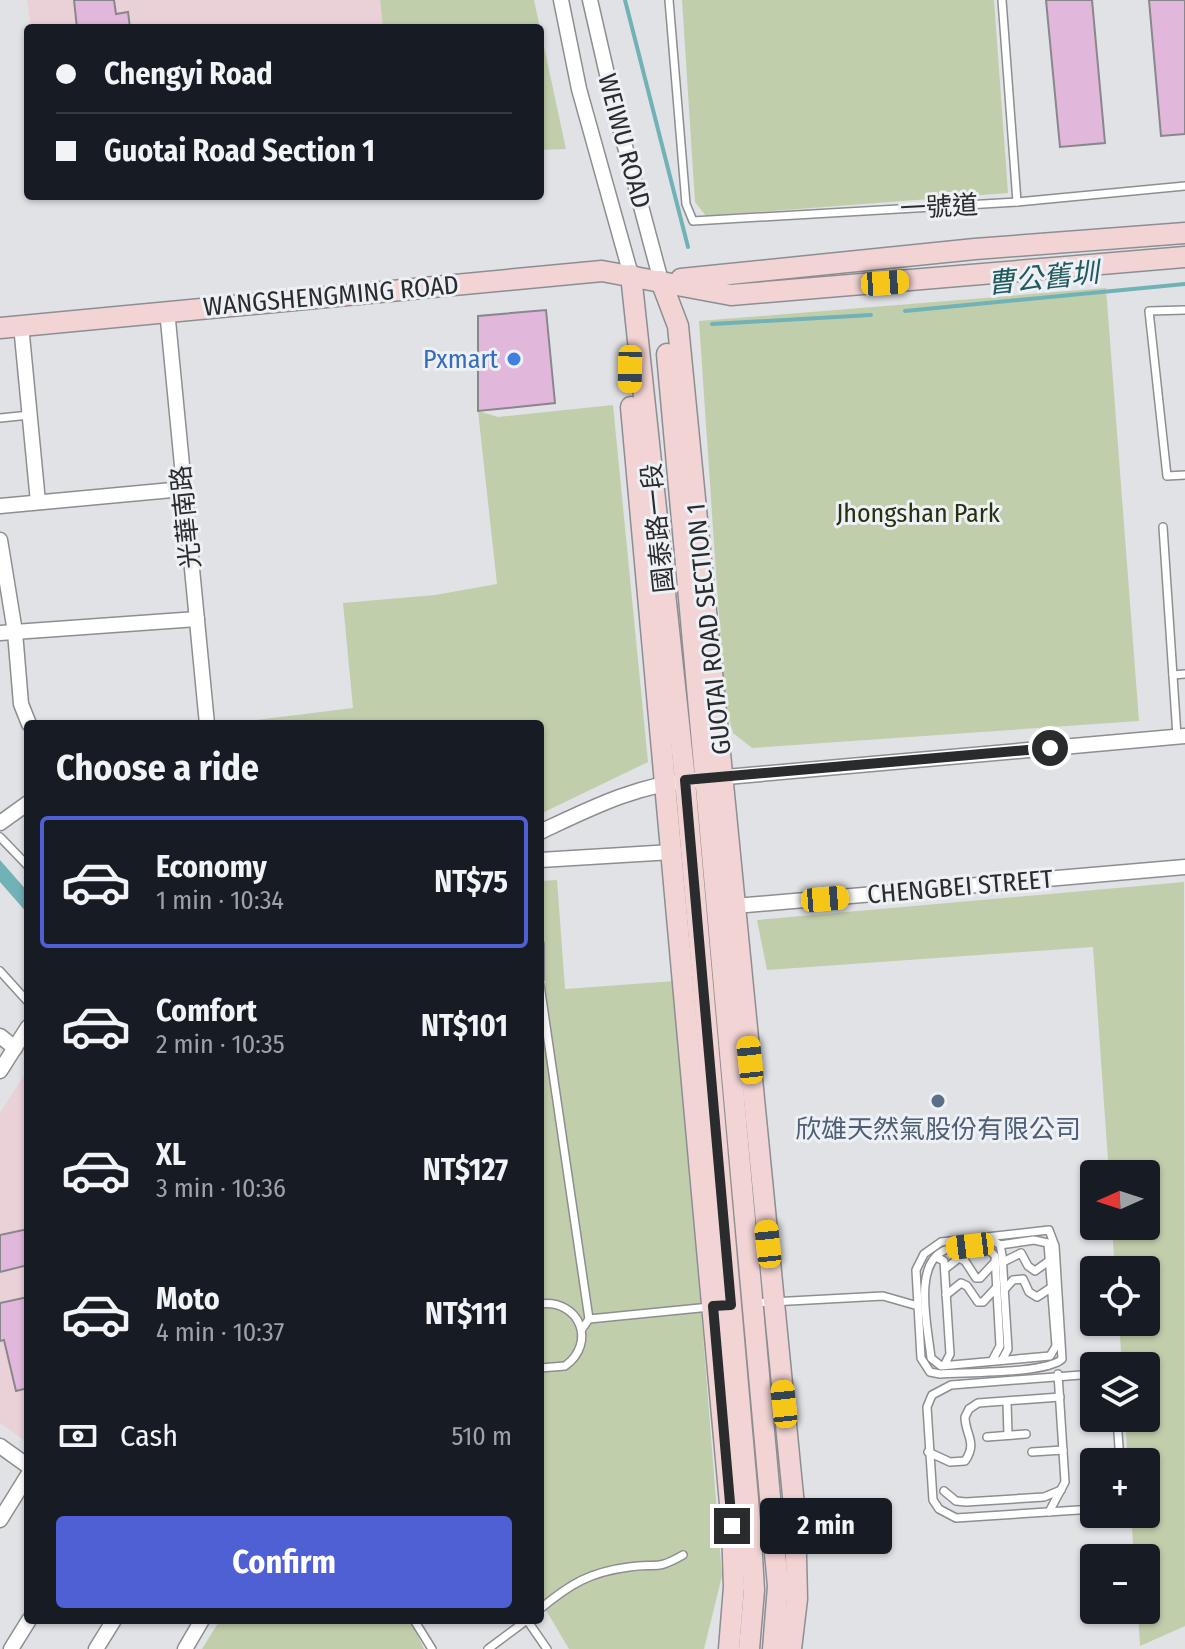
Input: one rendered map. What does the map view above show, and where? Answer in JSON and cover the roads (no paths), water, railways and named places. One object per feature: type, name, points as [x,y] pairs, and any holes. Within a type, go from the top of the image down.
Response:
[{"type":"street","name":"WEIWU ROAD","points":[[561,0],[579,89],[631,275]]},
{"type":"street","name":"WEIWU ROAD","points":[[590,0],[661,281]]},
{"type":"street","points":[[661,281],[975,249],[1185,233]]},
{"type":"street","name":"WANGSHENGMING ROAD","points":[[10,326],[602,271],[731,295],[1185,257]]},
{"type":"street","name":"國泰路一段","points":[[631,275],[665,682],[695,780]]},
{"type":"street","name":"國泰路一段","points":[[661,281],[695,780]]},
{"type":"street","name":"光華南路","points":[[167,310],[207,720]]},
{"type":"street","points":[[10,326],[30,415],[38,502]]},
{"type":"street","points":[[0,506],[183,489]]},
{"type":"street","points":[[0,540],[7,633],[21,704],[27,720]]},
{"type":"street","points":[[7,633],[197,619]]},
{"type":"street","points":[[544,830],[625,793],[695,780],[1181,736]]},
{"type":"street","name":"GUOTAI ROAD SECTION 1","points":[[695,780],[672,852],[754,1590],[749,1649]]},
{"type":"street","name":"GUOTAI ROAD SECTION 1","points":[[695,780],[735,906],[763,1303],[778,1586],[773,1649]]},
{"type":"street","name":"GUOTAI ROAD SECTION 1","points":[[695,780],[763,1303],[795,1516],[797,1599],[791,1649]]},
{"type":"street","name":"GUOTAI ROAD SECTION 1","points":[[695,780],[732,1526],[734,1587],[729,1649]]},
{"type":"street","points":[[0,823],[24,806]]},
{"type":"street","points":[[544,860],[672,852]]},
{"type":"street","name":"CHENGBEI STREET","points":[[735,906],[1185,867]]},
{"type":"street","points":[[0,1071],[24,1033]]},
{"type":"street","points":[[0,1036],[15,1048]]},
{"type":"street","points":[[0,1446],[24,1463]]},
{"type":"street","points":[[0,1520],[24,1481]]},
{"type":"street","points":[[11,1649],[27,1624]]},
{"type":"street","points":[[96,1649],[112,1624]]},
{"type":"street","points":[[185,1649],[200,1624]]},
{"type":"lane","name":"一號道","points":[[669,0],[686,204],[693,221],[1017,202],[1185,186]]},
{"type":"lane","points":[[1002,0],[1017,202]]},
{"type":"lane","points":[[1185,310],[1149,311],[1167,476],[1185,475]]},
{"type":"lane","points":[[0,418],[30,415]]},
{"type":"lane","points":[[1163,527],[1173,675],[1181,736]]},
{"type":"lane","points":[[1173,675],[1185,674]]},
{"type":"lane","points":[[0,837],[24,862]]},
{"type":"lane","points":[[0,971],[24,998]]},
{"type":"lane","points":[[544,1010],[589,1319],[582,1329],[580,1351],[574,1360],[554,1369],[544,1368]]},
{"type":"lane","points":[[933,1259],[924,1275],[931,1358],[944,1366],[992,1366],[1055,1365],[1062,1359],[1062,1348],[1054,1235],[1049,1230],[941,1242],[924,1254],[916,1270],[921,1358],[930,1372],[992,1366],[1002,1360],[1053,1353],[1056,1346],[1048,1243],[1042,1240],[1000,1245],[988,1237]]},
{"type":"lane","points":[[924,1254],[985,1245],[991,1248],[999,1262]]},
{"type":"lane","points":[[1000,1245],[1008,1349],[1002,1360]]},
{"type":"lane","points":[[916,1270],[947,1249]]},
{"type":"lane","points":[[945,1269],[959,1258],[976,1278],[980,1278],[1011,1255],[1021,1253],[1028,1266],[1035,1271],[1050,1260]]},
{"type":"lane","points":[[933,1259],[944,1261],[945,1269],[950,1354],[944,1366]]},
{"type":"lane","points":[[946,1295],[961,1283],[967,1286],[978,1302],[983,1302],[1013,1280],[1023,1279],[1029,1292],[1037,1297],[1052,1287]]},
{"type":"lane","points":[[994,1382],[992,1366],[1000,1346],[1001,1289]]},
{"type":"lane","points":[[589,1319],[722,1306],[883,1296],[918,1306]]},
{"type":"lane","points":[[544,1304],[562,1305],[571,1311],[582,1329]]},
{"type":"lane","points":[[1049,1512],[1065,1482],[1058,1374]]},
{"type":"lane","points":[[1080,1374],[951,1385],[932,1395],[927,1407],[933,1500],[948,1515],[956,1518],[1080,1510]]},
{"type":"lane","points":[[928,1452],[950,1462],[965,1461],[972,1451],[972,1437],[965,1426],[969,1409],[978,1403],[1060,1397]]},
{"type":"lane","points":[[1007,1402],[1008,1435]]},
{"type":"lane","points":[[987,1437],[1026,1434]]},
{"type":"lane","points":[[1032,1452],[1063,1450]]},
{"type":"lane","points":[[944,1491],[956,1501],[966,1502],[1044,1497],[1061,1490]]},
{"type":"lane","points":[[544,1606],[576,1580],[632,1566],[660,1568],[683,1555]]},
{"type":"lane","points":[[416,1624],[432,1649]]},
{"type":"lane","points":[[488,1649],[522,1624]]},
{"type":"lane","points":[[530,1624],[547,1649]]},
{"type":"water","points":[[0,860],[24,887],[24,909],[0,882]]},
{"type":"waterway","name":"曹公舊圳","points":[[625,0],[688,247]]},
{"type":"waterway","name":"曹公舊圳","points":[[905,311],[1185,284]]},
{"type":"waterway","name":"曹公舊圳","points":[[712,324],[871,315]]},
{"type":"place","name":"Pxmart","points":[[514,359]]},
{"type":"place","name":"欣雄天然氣股份有限公司","points":[[938,1101]]},
{"type":"park label","name":"Jhongshan Park","points":[[918,513]]}]
